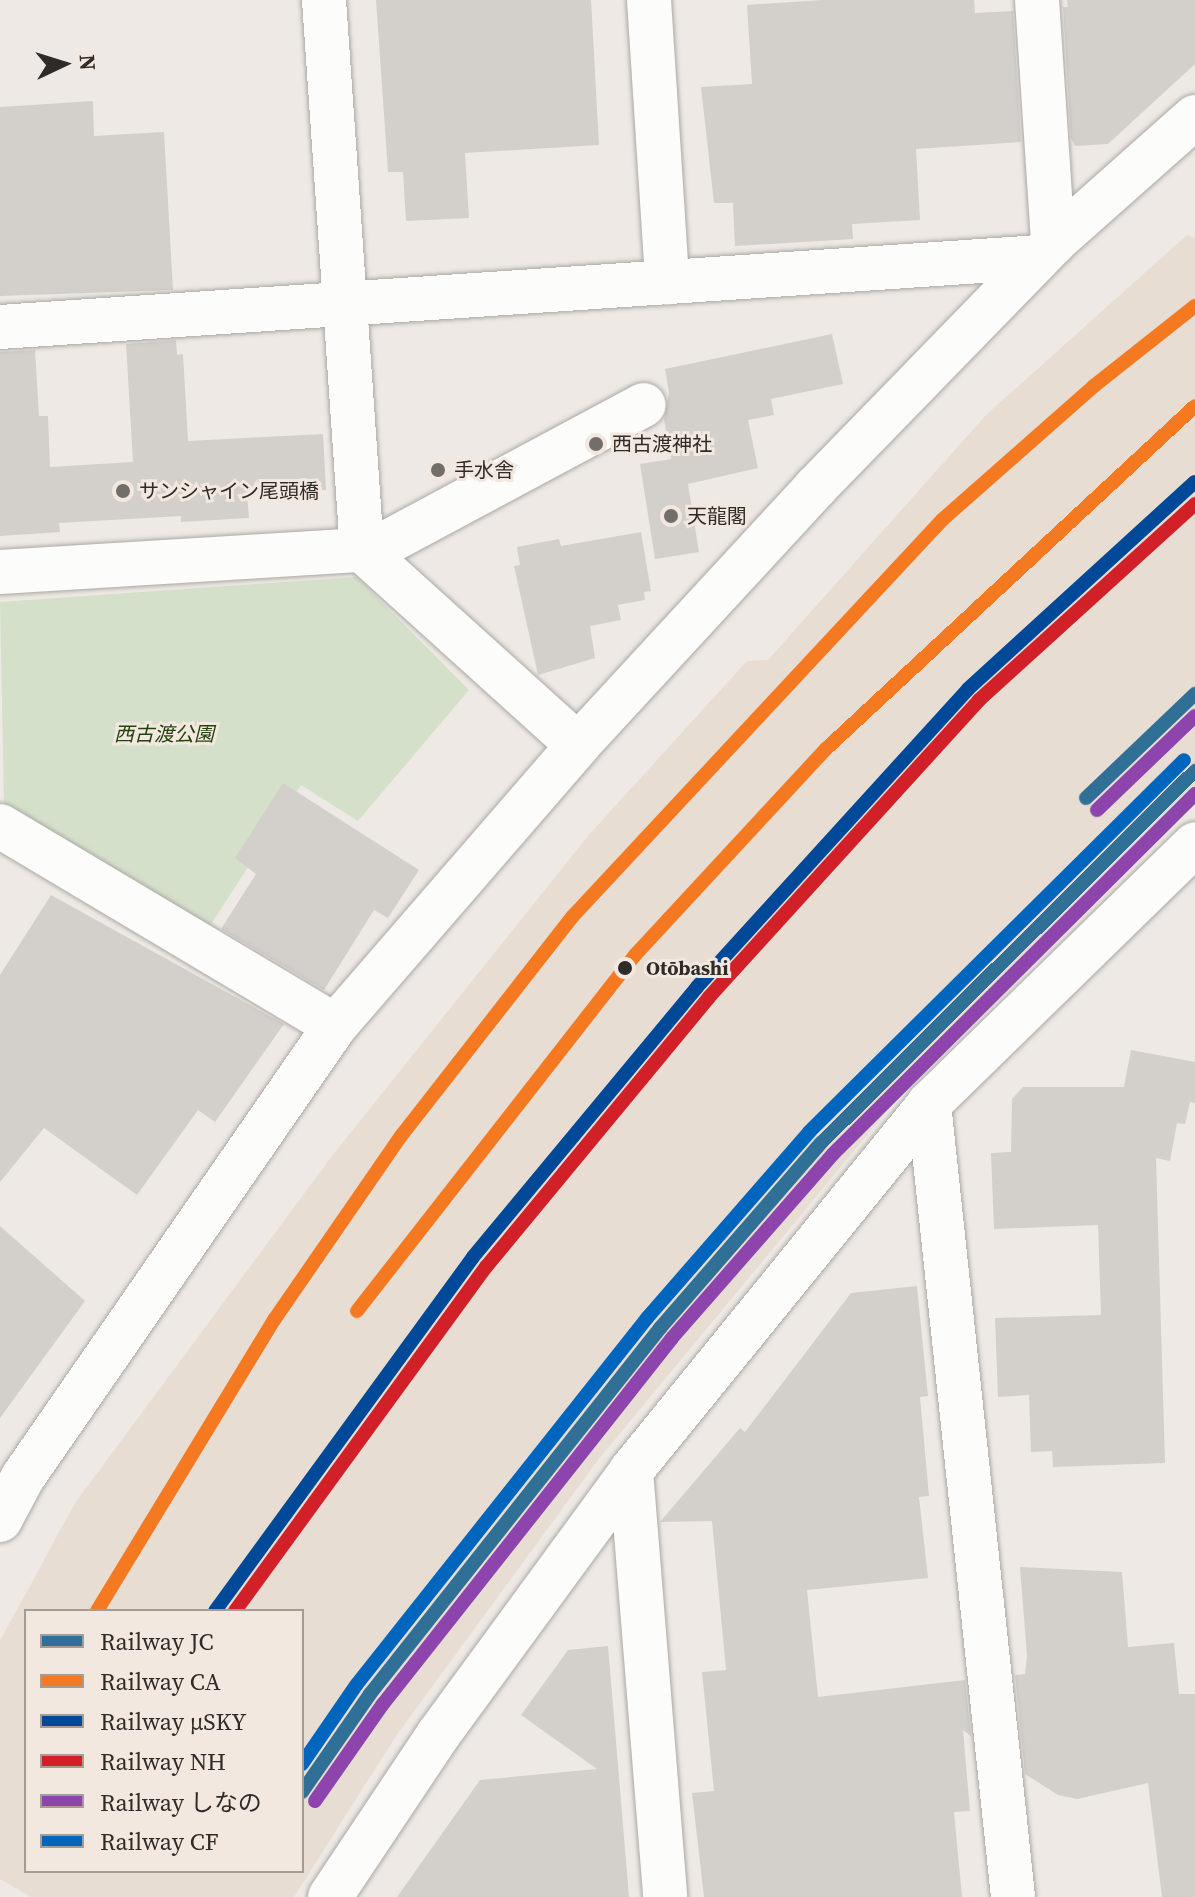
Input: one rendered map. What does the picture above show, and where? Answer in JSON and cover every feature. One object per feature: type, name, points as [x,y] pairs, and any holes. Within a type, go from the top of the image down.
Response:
[{"type":"street","points":[[324,0],[362,550],[578,745]]},
{"type":"street","points":[[649,0],[667,282]]},
{"type":"street","points":[[1037,0],[1046,250]]},
{"type":"street","points":[[0,1520],[12,1471],[335,1026],[578,745],[1046,250],[1195,117]]},
{"type":"street","points":[[0,327],[667,282],[1046,250]]},
{"type":"street","points":[[0,572],[362,550],[388,542],[644,405]]},
{"type":"street","points":[[0,826],[335,1026]]},
{"type":"street","points":[[330,1897],[438,1735],[631,1471],[929,1104],[1195,844]]},
{"type":"street","points":[[929,1104],[1013,1897]]},
{"type":"street","points":[[631,1471],[665,1897]]},
{"type":"shaded area","points":[[1187,235],[1195,238],[1195,798],[1038,950],[901,1094],[598,1460],[396,1736],[294,1897],[31,1897],[0,1879],[0,1641],[75,1503],[332,1156],[588,836],[747,661],[768,660],[986,415]]},
{"type":"green space","name":"西古渡公園","points":[[357,577],[469,690],[358,821],[301,785],[208,929],[4,803],[0,602]]},
{"type":"building","points":[[376,0],[591,0],[599,145],[465,153],[469,218],[406,221],[403,172],[388,172]]},
{"type":"building","points":[[822,0],[974,0],[975,13],[1013,11],[1021,142],[916,149],[920,220],[852,224],[853,239],[735,246],[733,203],[714,203],[701,87],[752,84],[747,5]]},
{"type":"building","points":[[1067,0],[1195,0],[1195,64],[1108,144],[1075,146],[1071,138],[1063,7],[1068,7]]},
{"type":"building","points":[[93,101],[94,136],[164,132],[173,290],[0,296],[0,107]]},
{"type":"building","points":[[832,334],[843,384],[771,399],[774,415],[748,420],[758,468],[688,484],[699,552],[655,559],[640,464],[671,459],[664,420],[669,392],[665,369]]},
{"type":"building","points":[[176,340],[177,355],[183,354],[188,441],[323,434],[326,490],[247,494],[249,518],[181,522],[181,516],[59,523],[60,532],[0,536],[0,352],[35,350],[39,416],[48,416],[50,467],[133,462],[126,344]]},
{"type":"building","points":[[641,532],[651,591],[644,592],[645,600],[618,605],[621,620],[590,626],[595,658],[538,675],[514,566],[520,565],[517,547],[559,539],[561,546]]},
{"type":"building","points":[[283,783],[419,870],[388,918],[374,910],[324,990],[221,929],[256,874],[235,858]]},
{"type":"building","points":[[51,895],[284,1024],[215,1122],[198,1110],[137,1195],[44,1128],[0,1182],[0,975]]},
{"type":"building","points":[[1131,1050],[1195,1062],[1195,1103],[1190,1102],[1185,1124],[1177,1123],[1170,1161],[1156,1158],[1165,1463],[1053,1467],[1052,1451],[1031,1452],[1029,1395],[998,1397],[995,1318],[1101,1315],[1098,1225],[994,1229],[991,1153],[1011,1152],[1012,1099],[1023,1087],[1124,1087]]},
{"type":"building","points":[[0,1226],[85,1301],[0,1418]]},
{"type":"building","points":[[917,1286],[928,1396],[920,1397],[929,1496],[919,1497],[928,1578],[807,1590],[818,1697],[965,1680],[971,1736],[963,1730],[970,1811],[954,1812],[962,1897],[704,1897],[692,1793],[714,1791],[702,1672],[726,1670],[712,1521],[660,1522],[740,1428],[745,1432],[851,1293]]},
{"type":"building","points":[[1020,1567],[1122,1572],[1128,1647],[1174,1643],[1179,1694],[1195,1694],[1195,1897],[1162,1897],[1148,1783],[1077,1799],[1058,1795],[1025,1774],[1015,1675],[1025,1674],[1027,1656]]},
{"type":"building","points":[[608,1646],[629,1897],[397,1897],[480,1780],[597,1769],[521,1715],[568,1650]]},
{"type":"rail line","name":"CA","points":[[98,1609],[274,1320],[401,1136],[573,916],[942,520],[1094,386],[1195,306]]},
{"type":"rail line","name":"CA","points":[[357,1311],[635,955],[827,748],[1195,406]]},
{"type":"rail line","name":"μSKY","points":[[216,1609],[473,1257],[697,987],[968,689],[1195,482]]},
{"type":"rail line","name":"NH","points":[[236,1609],[486,1267],[709,997],[979,700],[1195,504]]},
{"type":"rail line","name":"JC","points":[[1086,798],[1195,694]]},
{"type":"rail line","name":"しなの","points":[[1097,810],[1195,716]]},
{"type":"rail line","name":"CF","points":[[304,1761],[357,1684],[647,1318],[809,1132],[1184,760]]},
{"type":"rail line","name":"JC","points":[[304,1789],[370,1694],[660,1328],[821,1143],[1195,771]]},
{"type":"rail line","name":"しなの","points":[[315,1801],[383,1704],[672,1338],[833,1154],[1195,794]]},
{"type":"place","name":"西古渡神社","points":[[596,444]]},
{"type":"place","name":"手水舎","points":[[438,470]]},
{"type":"place","name":"サンシャイン尾頭橋","points":[[123,491]]},
{"type":"place","name":"天龍閣","points":[[671,516]]},
{"type":"place","name":"Otōbashi","points":[[625,968]]}]
